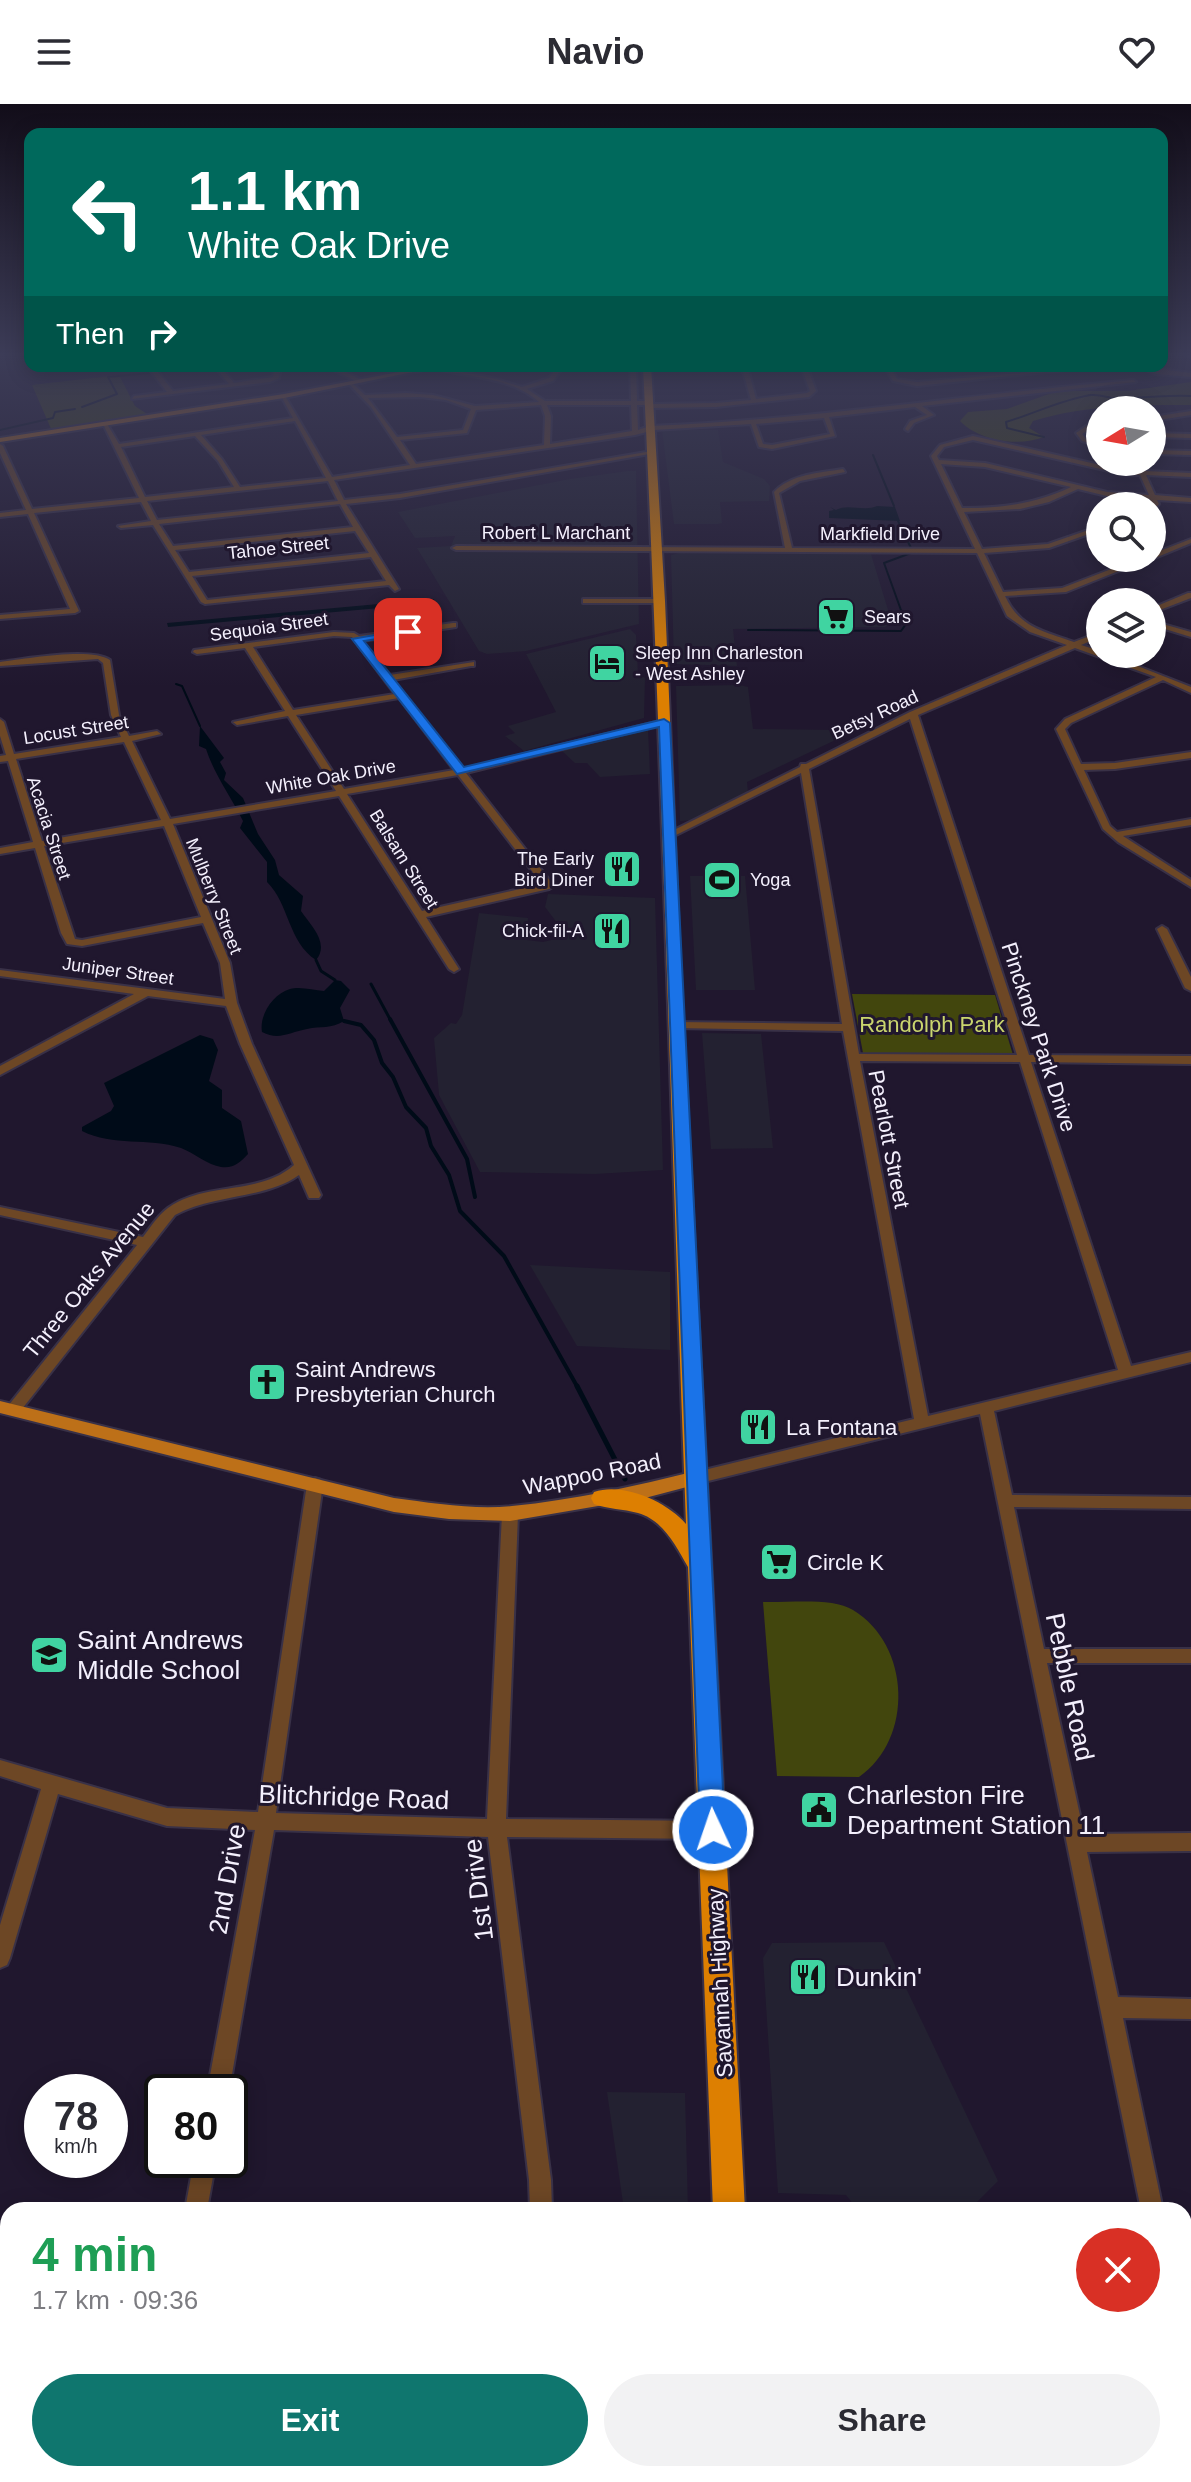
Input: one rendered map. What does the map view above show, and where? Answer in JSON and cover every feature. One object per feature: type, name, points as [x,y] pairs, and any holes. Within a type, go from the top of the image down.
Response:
[{"type":"highway","name":"Savannah Highway","points":[[652,465],[729,2202]]},
{"type":"highway","points":[[602,1498],[635,1503],[664,1514],[677,1526],[700,1568]]},
{"type":"main road","name":"Wappoo Road","points":[[6,1409],[394,1505],[449,1512],[510,1514],[696,1478]]},
{"type":"street","points":[[127,465],[155,523],[205,602],[394,587],[322,465]]},
{"type":"street","points":[[223,465],[238,488]]},
{"type":"street","points":[[0,515],[330,479],[427,465]]},
{"type":"street","points":[[121,526],[345,504],[578,465]]},
{"type":"street","points":[[938,465],[1000,594],[1017,621],[1191,690]]},
{"type":"street","points":[[985,465],[1098,492]]},
{"type":"street","points":[[0,467],[11,466],[75,611],[0,617]]},
{"type":"street","points":[[789,550],[776,493],[789,483],[843,471]]},
{"type":"street","points":[[1166,474],[1191,475]]},
{"type":"street","points":[[960,510],[1021,509],[1077,487]]},
{"type":"street","points":[[1166,497],[1191,500]]},
{"type":"street","points":[[171,548],[357,529]]},
{"type":"street","name":"Markfield Drive","points":[[656,550],[980,551],[1049,546],[1086,533]]},
{"type":"street","points":[[1166,551],[1191,541]]},
{"type":"street","name":"Robert L Marchant","points":[[456,548],[656,550]]},
{"type":"street","name":"Tahoe Street","points":[[187,574],[373,555]]},
{"type":"street","points":[[1000,594],[1063,590],[1110,572]]},
{"type":"street","points":[[1166,606],[1189,597]]},
{"type":"street","points":[[586,601],[660,601]]},
{"type":"street","name":"Sequoia Street","points":[[197,652],[346,633],[357,639],[453,625]]},
{"type":"street","points":[[1166,627],[1191,635]]},
{"type":"street","points":[[357,639],[549,886],[420,915]]},
{"type":"street","name":"Betsy Road","points":[[669,835],[913,714],[1086,640]]},
{"type":"street","name":"Balsam Street","points":[[248,646],[344,792],[454,969]]},
{"type":"street","name":"Mulberry Street","points":[[0,664],[100,657],[107,662],[115,715],[167,822],[225,963],[231,1003],[314,1195]]},
{"type":"street","points":[[388,678],[471,664]]},
{"type":"street","points":[[1163,677],[1060,726],[1106,827],[1191,884]]},
{"type":"street","points":[[237,722],[402,695]]},
{"type":"street","name":"Pinckney Park Drive","points":[[913,714],[1126,1373]]},
{"type":"street","name":"Acacia Street","points":[[0,722],[5,758],[71,942],[82,943],[205,919]]},
{"type":"street","name":"White Oak Drive","points":[[0,851],[461,772],[664,723]]},
{"type":"street","name":"Locust Street","points":[[5,758],[157,734]]},
{"type":"street","points":[[1078,767],[1115,766],[1191,755]]},
{"type":"street","name":"Pearlott Street","points":[[804,766],[848,1028],[922,1423]]},
{"type":"street","points":[[1114,835],[1191,822]]},
{"type":"street","points":[[1162,929],[1191,988]]},
{"type":"street","name":"Juniper Street","points":[[0,973],[231,1003]]},
{"type":"street","points":[[0,1071],[144,993]]},
{"type":"street","points":[[675,1025],[848,1028]]},
{"type":"street","points":[[854,1057],[1191,1060]]},
{"type":"street","name":"Three Oaks Avenue","points":[[6,1409],[145,1242],[181,1204],[191,1199],[286,1179],[301,1166]]},
{"type":"street","points":[[0,1211],[145,1242]]},
{"type":"street","name":"Wappoo Road","points":[[696,1478],[1191,1357]]},
{"type":"street","name":"Pebble Road","points":[[986,1409],[1150,2202]]},
{"type":"street","name":"2nd Drive","points":[[221,2074],[266,1820],[315,1484]]},
{"type":"street","points":[[1005,1501],[1191,1503]]},
{"type":"street","name":"1st Drive","points":[[510,1514],[496,1828],[541,2202]]},
{"type":"street","points":[[1037,1656],[1191,1656]]},
{"type":"street","name":"Blitchridge Road","points":[[0,1768],[167,1817],[496,1828],[713,1830]]},
{"type":"street","points":[[0,1958],[52,1784]]},
{"type":"street","points":[[1076,1843],[1191,1842]]},
{"type":"street","points":[[1111,2007],[1191,2009]]},
{"type":"street","points":[[197,2202],[202,2178]]},
{"type":"shaded area","points":[[666,465],[730,465],[764,479],[770,486],[769,501],[720,502],[722,523],[674,524]]},
{"type":"shaded area","points":[[636,471],[639,624],[526,651],[487,654],[479,651],[417,548],[451,546],[455,536],[415,538],[398,512]]},
{"type":"shaded area","points":[[871,554],[892,623],[885,627],[733,629],[737,666],[674,664],[671,555]]},
{"type":"shaded area","points":[[630,629],[636,635],[638,674],[645,678],[644,718],[524,751],[505,736],[515,733],[508,726],[556,712],[526,654]]},
{"type":"shaded area","points":[[676,686],[748,687],[753,729],[839,730],[846,735],[747,782],[748,792],[693,820],[680,821]]},
{"type":"shaded area","points":[[648,729],[650,774],[600,777],[587,763],[575,763],[562,751]]},
{"type":"shaded area","points":[[690,876],[745,876],[755,990],[696,990]]},
{"type":"shaded area","points":[[548,894],[655,898],[663,1170],[595,1174],[480,1172],[439,1095],[434,1038],[451,1023],[456,1024],[462,1015],[479,913],[528,918],[527,940],[543,942],[567,936],[545,907]]},
{"type":"shaded area","points":[[702,1033],[761,1034],[773,1148],[711,1149]]},
{"type":"shaded area","points":[[530,1265],[670,1272],[670,1350],[577,1346]]},
{"type":"shaded area","points":[[884,1942],[998,2181],[977,2202],[852,2202],[846,2195],[778,2193],[763,1958],[772,1943]]},
{"type":"shaded area","points":[[607,2092],[685,2093],[688,2202],[623,2202]]},
{"type":"green space","name":"Randolph Park","points":[[852,994],[995,995],[1013,1055],[863,1053]]},
{"type":"green space","points":[[763,1602],[822,1602],[844,1606],[872,1626],[886,1646],[895,1668],[897,1717],[889,1740],[877,1760],[859,1777],[777,1776]]},
{"type":"water","points":[[830,507],[836,510],[895,507],[900,521],[829,518],[829,511],[834,510]]},
{"type":"water","points":[[434,599],[436,603],[168,627],[167,623]]},
{"type":"water","points":[[200,726],[224,758],[220,762],[226,773],[224,780],[243,798],[258,834],[275,860],[279,875],[303,896],[301,911],[320,941],[320,954],[316,960],[294,933],[280,901],[267,882],[267,862],[240,828],[243,821],[206,749],[199,746]]},
{"type":"water","points":[[335,980],[341,981],[350,990],[340,1008],[344,1021],[279,1036],[262,1032],[265,1012],[278,995],[294,988],[324,991]]},
{"type":"water","points":[[200,1035],[213,1039],[218,1050],[209,1081],[222,1090],[222,1108],[241,1121],[248,1154],[240,1162],[221,1167],[181,1148],[106,1139],[82,1131],[82,1127],[111,1111],[114,1106],[104,1083]]},
{"type":"waterway","points":[[877,465],[894,506]]},
{"type":"waterway","points":[[898,521],[911,548]]},
{"type":"waterway","points":[[748,630],[901,631],[906,624],[884,563],[911,553]]},
{"type":"waterway","points":[[176,684],[182,686],[200,726]]},
{"type":"waterway","points":[[316,960],[321,971],[335,980]]},
{"type":"waterway","points":[[371,984],[391,1021]]},
{"type":"waterway","points":[[390,1019],[467,1159],[475,1197]]},
{"type":"waterway","points":[[344,1021],[361,1025],[374,1040],[382,1063],[393,1077],[406,1107],[426,1128],[431,1146],[449,1175],[460,1211],[504,1256],[578,1388]]},
{"type":"waterway","points":[[577,1386],[625,1479]]},
{"type":"place","name":"Sears","points":[[836,617]]},
{"type":"place","name":"Sleep Inn Charleston - West Ashley","points":[[607,663]]},
{"type":"place","name":"The Early Bird Diner","points":[[622,869]]},
{"type":"place","name":"Yoga","points":[[722,880]]},
{"type":"place","name":"Chick-fil-A","points":[[612,931]]},
{"type":"place","name":"Saint Andrews Presbyterian Church","points":[[267,1382]]},
{"type":"place","name":"La Fontana","points":[[758,1427]]},
{"type":"place","name":"Circle K","points":[[779,1562]]},
{"type":"place","name":"Saint Andrews Middle School","points":[[49,1655]]},
{"type":"place","name":"Charleston Fire Department Station 11","points":[[819,1810]]},
{"type":"place","name":"Dunkin'","points":[[808,1977]]},
{"type":"route","points":[[408,632],[357,639],[461,772],[664,723],[673,981],[713,1830]]}]
